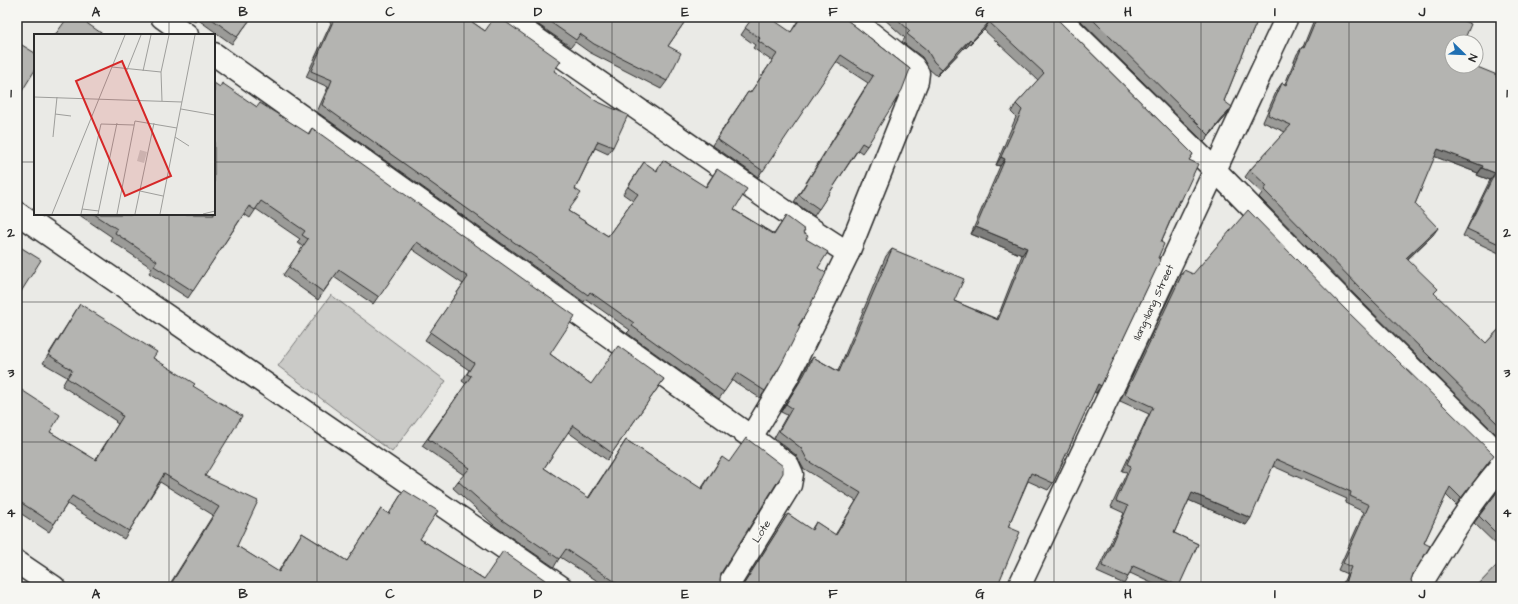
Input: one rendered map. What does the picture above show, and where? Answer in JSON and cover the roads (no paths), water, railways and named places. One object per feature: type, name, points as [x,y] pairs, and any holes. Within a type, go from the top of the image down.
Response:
[{"type":"main road","points":[[162,17],[186,34]]},
{"type":"main road","points":[[505,17],[804,225],[848,253]]},
{"type":"main road","points":[[215,55],[751,436],[788,376],[848,253],[917,80],[918,73],[914,67],[850,17]]},
{"type":"main road","points":[[1059,17],[1215,170],[1350,308],[1501,456]]},
{"type":"main road","name":"Ilang-Ilang Street","points":[[1019,587],[1286,17]]},
{"type":"main road","points":[[17,213],[561,587]]},
{"type":"main road","name":"Lote","points":[[727,587],[790,485],[792,474],[788,465],[751,436]]},
{"type":"main road","points":[[1419,587],[1482,489],[1501,467]]},
{"type":"main road","points":[[17,562],[54,587]]}]
